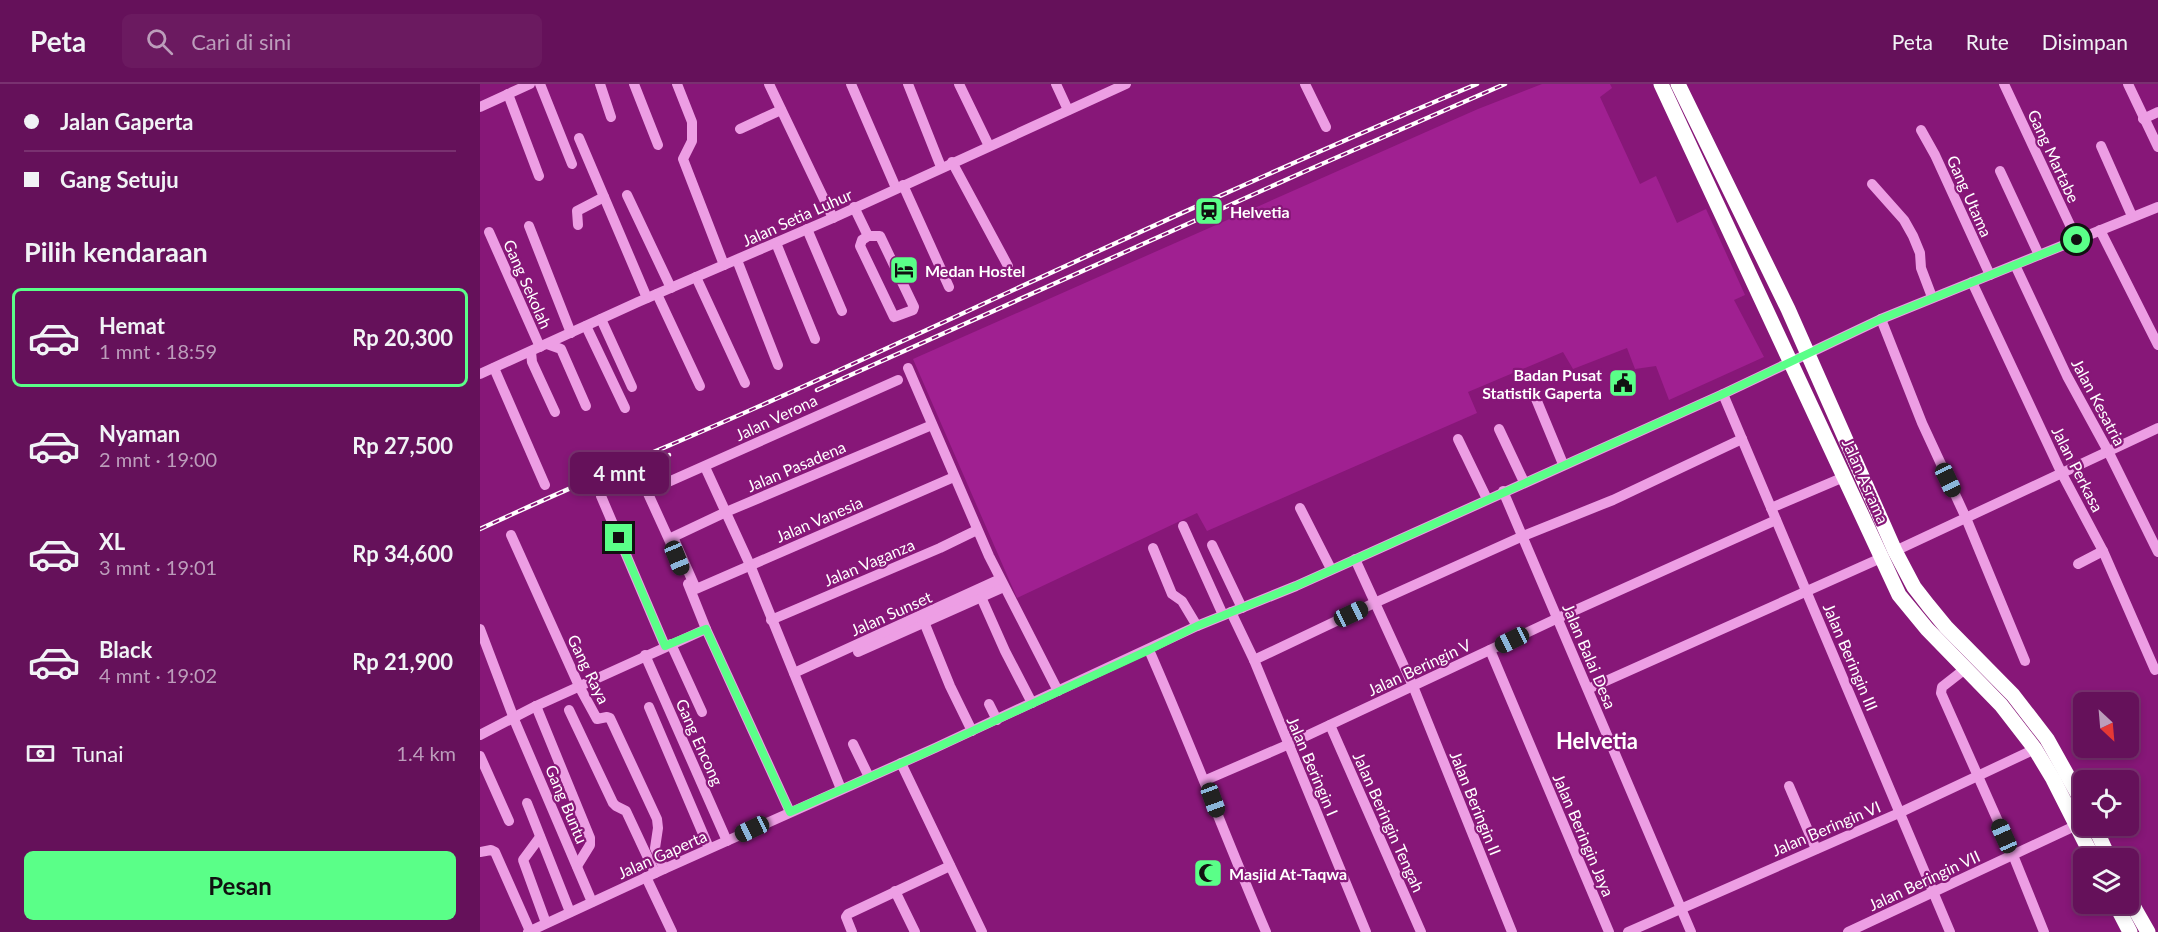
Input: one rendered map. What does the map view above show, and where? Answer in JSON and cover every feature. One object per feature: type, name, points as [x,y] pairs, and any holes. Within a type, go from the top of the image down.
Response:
[{"type":"highway","name":"Jalan Asrama","points":[[1661,84],[1899,595],[1927,629],[2001,705],[2035,749],[2073,817]]},
{"type":"highway","name":"Jalan Asrama","points":[[1678,84],[1809,353],[1914,587],[1946,627],[2013,695],[2047,739],[2073,785]]},
{"type":"highway","points":[[2121,914],[2130,932]]},
{"type":"highway","points":[[2138,914],[2148,932]]},
{"type":"street","points":[[540,84],[572,164]]},
{"type":"street","points":[[600,84],[611,117]]},
{"type":"street","points":[[634,84],[657,145]]},
{"type":"street","points":[[677,84],[692,122],[692,141],[682,159],[724,265]]},
{"type":"street","points":[[769,84],[832,218]]},
{"type":"street","points":[[851,84],[949,286]]},
{"type":"street","points":[[908,84],[941,167]]},
{"type":"street","points":[[959,84],[989,146]]},
{"type":"street","points":[[1056,84],[1068,110]]},
{"type":"street","name":"Jalan Setia Luhur","points":[[480,374],[832,218],[1126,84]]},
{"type":"street","points":[[1305,84],[1326,127]]},
{"type":"street","name":"Gang Martabe","points":[[2004,84],[2077,240]]},
{"type":"street","points":[[2128,84],[2158,147]]},
{"type":"street","points":[[481,104],[525,85]]},
{"type":"street","points":[[508,94],[539,176]]},
{"type":"street","points":[[740,129],[781,110]]},
{"type":"street","points":[[2143,119],[2158,112]]},
{"type":"street","name":"Gang Utama","points":[[1921,130],[1935,155],[1990,275]]},
{"type":"street","points":[[579,138],[604,197],[652,296],[700,386]]},
{"type":"street","points":[[2101,146],[2132,216]]},
{"type":"street","points":[[952,162],[1008,266]]},
{"type":"street","points":[[2000,171],[2039,255]]},
{"type":"street","points":[[1872,184],[1904,220],[1913,236],[1920,253],[1929,298]]},
{"type":"street","points":[[627,195],[671,288]]},
{"type":"street","points":[[578,225],[577,211],[604,197]]},
{"type":"street","points":[[854,207],[868,236]]},
{"type":"street","name":"Jalan Gaperta","points":[[529,932],[709,848],[997,720],[1197,626],[1355,559],[1723,394],[1914,304],[2158,207]]},
{"type":"street","points":[[529,226],[571,333]]},
{"type":"street","points":[[807,229],[842,310]]},
{"type":"street","points":[[2100,230],[2158,345]]},
{"type":"street","name":"Gang Sekolah","points":[[489,232],[539,348],[532,362],[555,412]]},
{"type":"street","points":[[868,236],[880,236],[914,307],[913,310],[894,317],[860,246],[862,240],[868,236]]},
{"type":"street","points":[[776,243],[815,339]]},
{"type":"street","points":[[737,260],[778,365]]},
{"type":"street","name":"Jalan Kesatria","points":[[2014,265],[2067,376],[2108,451],[2158,552]]},
{"type":"street","points":[[696,277],[746,383]]},
{"type":"street","name":"Jalan Perkasa","points":[[1972,282],[2061,472],[2103,551],[2155,670]]},
{"type":"street","points":[[601,319],[632,387]]},
{"type":"street","points":[[1881,319],[1922,423],[1966,518],[2025,661]]},
{"type":"street","points":[[586,326],[625,408]]},
{"type":"street","points":[[539,348],[561,349],[586,406]]},
{"type":"street","points":[[494,368],[545,485]]},
{"type":"street","points":[[908,368],[977,530],[1058,691]]},
{"type":"street","name":"Jalan Verona","points":[[666,483],[898,380]]},
{"type":"street","points":[[1534,394],[1563,464]]},
{"type":"street","name":"Jalan Beringin III","points":[[1723,394],[1950,932]]},
{"type":"street","name":"Jalan Pasadena","points":[[696,589],[673,537],[932,424]]},
{"type":"street","points":[[1896,551],[2158,428]]},
{"type":"street","points":[[1499,429],[1524,482]]},
{"type":"street","points":[[1458,439],[1487,499]]},
{"type":"street","points":[[1254,660],[1523,536],[1613,500],[1742,439]]},
{"type":"street","points":[[705,466],[750,565],[841,789]]},
{"type":"street","points":[[640,476],[670,541],[706,629],[790,812]]},
{"type":"street","name":"Jalan Vanesia","points":[[696,589],[954,477]]},
{"type":"street","points":[[1771,508],[1844,477]]},
{"type":"street","name":"Jalan Balai Desa","points":[[1503,491],[1691,932]]},
{"type":"street","points":[[601,496],[668,645],[702,712]]},
{"type":"street","points":[[1300,508],[1331,569]]},
{"type":"street","name":"Jalan Beringin V","points":[[1206,780],[1776,520]]},
{"type":"street","name":"Jalan Beringin I","points":[[1183,526],[1227,614],[1254,660],[1287,745],[1366,932]]},
{"type":"street","name":"Jalan Vaganza","points":[[771,620],[977,530]]},
{"type":"street","name":"Gang Raya","points":[[511,535],[579,686],[597,720],[610,718],[657,819],[655,873]]},
{"type":"street","points":[[1212,545],[1242,608]]},
{"type":"street","points":[[1153,548],[1172,594],[1182,601],[1197,626]]},
{"type":"street","points":[[2078,564],[2103,551]]},
{"type":"street","points":[[1588,689],[1881,558]]},
{"type":"street","name":"Jalan Beringin II","points":[[1355,559],[1413,686],[1512,932]]},
{"type":"street","points":[[842,660],[981,597],[1002,583]]},
{"type":"street","name":"Jalan Sunset","points":[[794,674],[1002,583]]},
{"type":"street","points":[[981,597],[1032,703]]},
{"type":"street","points":[[924,622],[950,686],[972,731]]},
{"type":"street","name":"Gang Buntu","points":[[480,629],[514,718],[592,902]]},
{"type":"street","points":[[480,735],[536,706],[706,629]]},
{"type":"street","points":[[1149,650],[1206,780],[1227,841],[1266,932]]},
{"type":"street","name":"Jalan Beringin Jaya","points":[[1490,650],[1608,932]]},
{"type":"street","name":"Gang Encong","points":[[645,656],[727,841]]},
{"type":"street","points":[[1965,669],[1942,687],[1941,693],[2013,855],[2043,932]]},
{"type":"street","points":[[989,704],[997,720]]},
{"type":"street","points":[[536,706],[590,838],[590,845],[577,866]]},
{"type":"street","points":[[649,707],[709,848]]},
{"type":"street","points":[[569,710],[613,802],[626,811],[655,873],[672,932]]},
{"type":"street","name":"Jalan Beringin Tengah","points":[[1330,725],[1421,932]]},
{"type":"street","points":[[853,744],[869,777]]},
{"type":"street","name":"Jalan Beringin VI","points":[[1628,932],[1899,813],[2035,749]]},
{"type":"street","points":[[480,756],[509,821]]},
{"type":"street","points":[[901,763],[982,932]]},
{"type":"street","points":[[1789,786],[1816,849]]},
{"type":"street","points":[[527,803],[570,912]]},
{"type":"street","name":"Jalan Beringin VII","points":[[1848,932],[2073,827]]},
{"type":"street","points":[[540,837],[523,860],[546,923]]},
{"type":"street","points":[[480,852],[491,850],[495,852],[529,932]]},
{"type":"street","points":[[852,932],[846,918],[848,914],[950,867]]},
{"type":"street","points":[[895,891],[915,932]]},
{"type":"shaded area","points":[[1542,84],[1610,84],[1612,88],[1600,97],[1640,184],[1656,176],[1677,223],[1706,209],[1745,295],[1734,300],[1764,357],[1669,400],[1656,366],[1635,369],[1627,348],[1573,369],[1563,352],[1468,392],[1477,413],[1207,531],[1197,513],[1017,598],[913,359],[1478,109]]},
{"type":"railway","points":[[480,529],[770,402],[1226,193],[1477,84]]},
{"type":"railway","points":[[817,390],[1505,84]]},
{"type":"railway","points":[[593,489],[669,455]]},
{"type":"place","name":"Helvetia","points":[[1209,211]]},
{"type":"place","name":"Medan Hostel","points":[[904,270]]},
{"type":"place","name":"Badan Pusat Statistik Gaperta","points":[[1623,383]]},
{"type":"place","name":"Masjid At-Taqwa","points":[[1208,873]]},
{"type":"district","name":"Helvetia","points":[[1597,740]]},
{"type":"route","points":[[619,538],[665,646],[706,629],[790,812],[918,756],[1197,626],[1296,586],[1723,394],[1881,319],[2077,240]]}]
